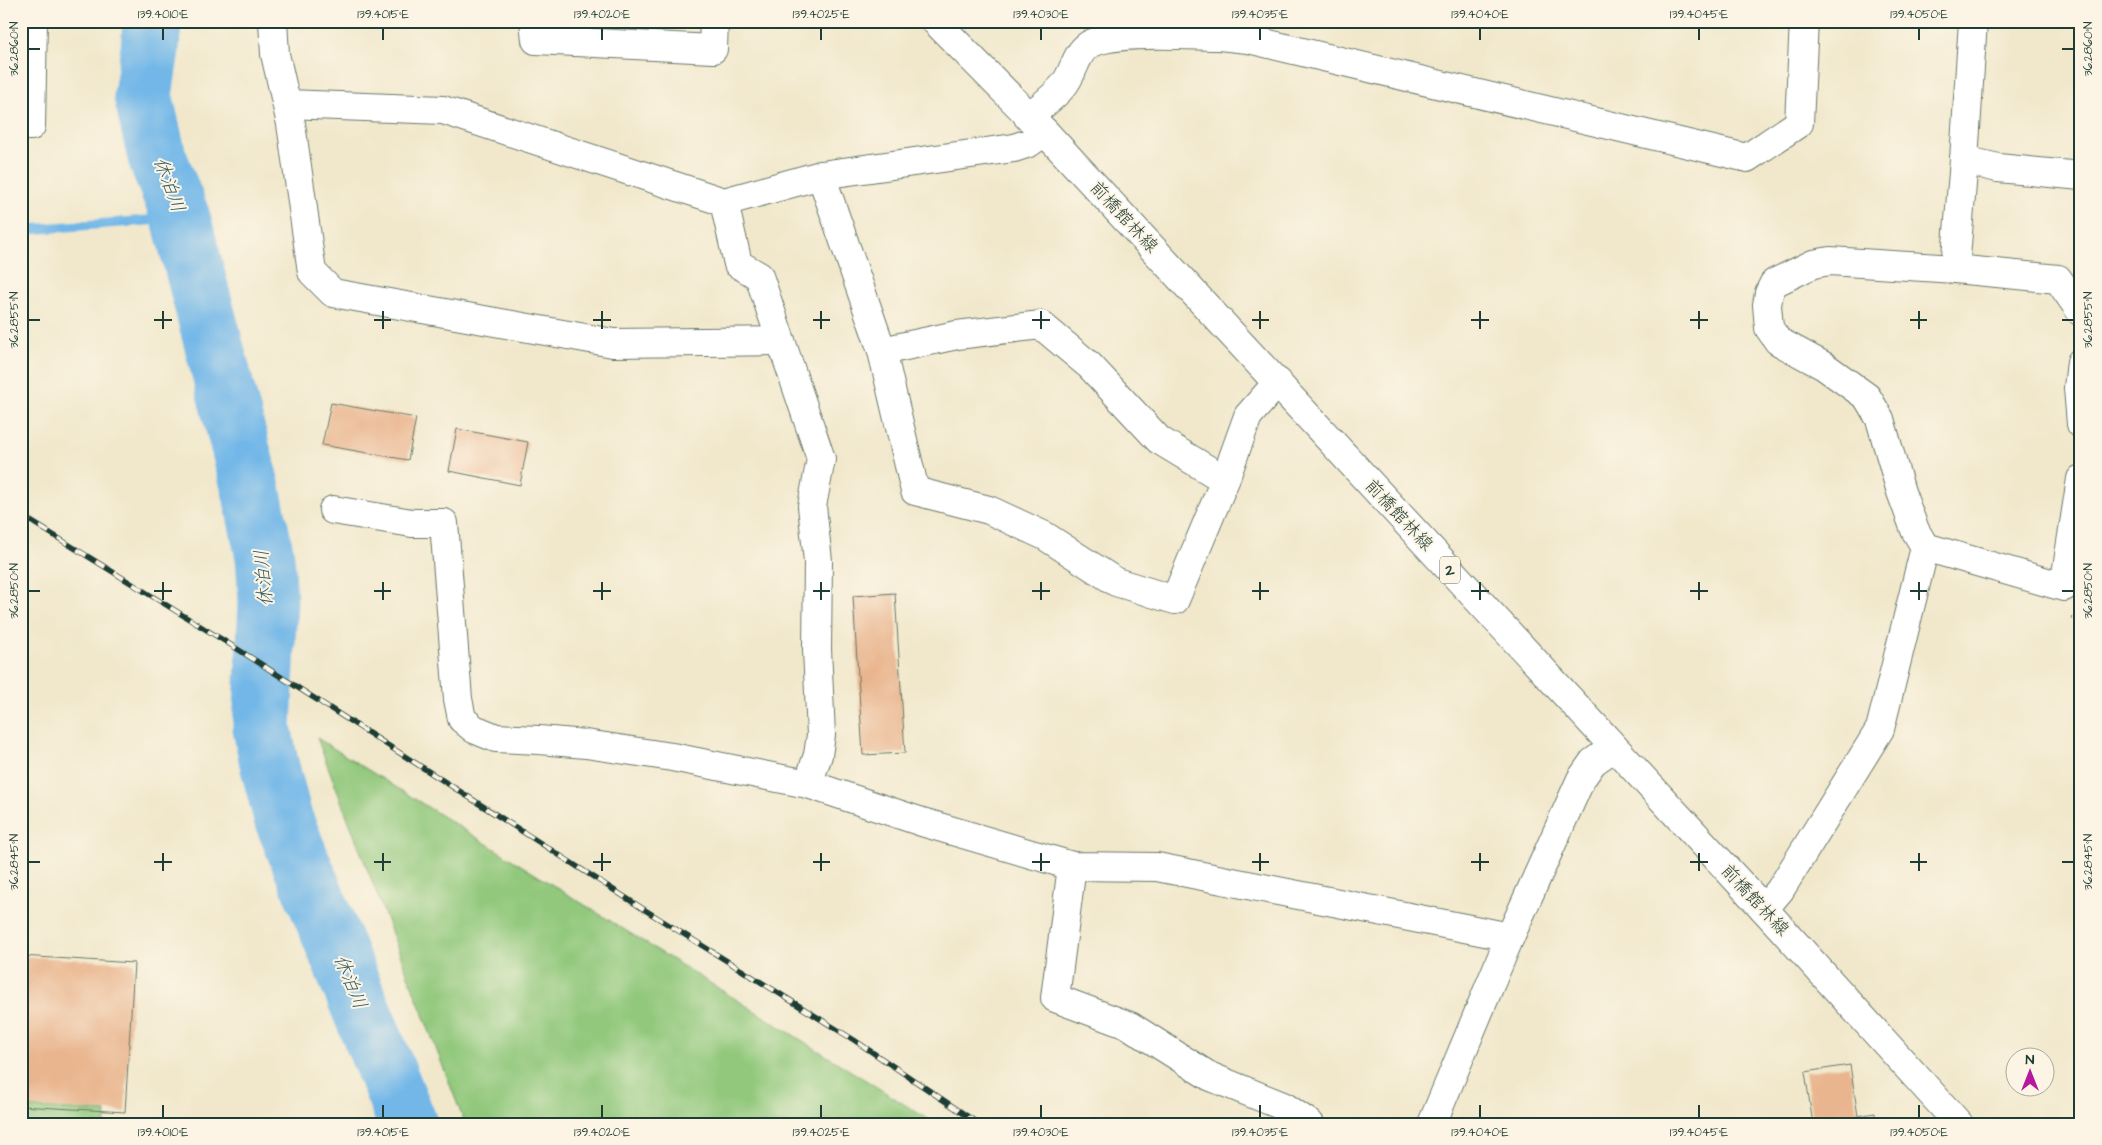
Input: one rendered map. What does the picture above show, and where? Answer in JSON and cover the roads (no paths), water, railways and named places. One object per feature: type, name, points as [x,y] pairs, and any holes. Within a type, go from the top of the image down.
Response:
[{"type":"street","points":[[21,126],[31,126],[33,21]]},
{"type":"street","points":[[273,21],[275,54],[291,124],[312,272],[333,293],[613,343],[781,341]]},
{"type":"street","points":[[534,21],[536,40],[713,49],[714,21]]},
{"type":"street","name":"前橋館林線","points":[[935,21],[1037,124],[1278,382],[1613,748],[1764,909],[1959,1124]]},
{"type":"street","points":[[286,104],[443,110],[724,202],[822,175],[1014,148],[1030,143],[1037,124],[1064,86],[1081,53],[1095,41],[1120,36],[1221,29],[1248,39],[1747,158],[1799,123],[1804,21]]},
{"type":"street","points":[[1955,269],[1973,21]]},
{"type":"street","points":[[1964,160],[1998,168],[2081,176]]},
{"type":"street","points":[[822,175],[882,351],[915,491],[989,510],[1045,536],[1116,582],[1175,600],[1225,480],[1248,416],[1278,382]]},
{"type":"street","points":[[724,202],[738,264],[759,276],[822,459],[812,506],[818,561],[817,649],[821,735],[818,755],[808,784]]},
{"type":"street","points":[[2081,312],[2058,279],[1955,269],[1830,261],[1813,264],[1774,283],[1768,293],[1767,305],[1769,328],[1778,341],[1824,366],[1867,398],[1880,419],[1901,492],[1915,530],[1925,547],[2064,587],[2081,479]]},
{"type":"street","points":[[882,351],[957,335],[1041,325],[1090,366],[1159,440],[1225,480]]},
{"type":"street","points":[[2081,362],[2078,388],[2081,424]]},
{"type":"street","points":[[333,510],[412,523],[444,523],[458,699],[462,719],[474,729],[496,738],[586,744],[672,757],[808,784],[922,822],[1072,866],[1157,868],[1510,937]]},
{"type":"street","points":[[1764,909],[1780,890],[1880,729],[1925,547]]},
{"type":"street","points":[[1437,1123],[1510,937],[1581,778],[1593,762],[1613,748]]},
{"type":"street","points":[[1072,866],[1054,998],[1130,1026],[1209,1076],[1285,1107],[1310,1124]]},
{"type":"waterway","name":"休泊川","points":[[152,21],[143,95],[157,157],[181,218],[251,489],[265,557],[268,601],[262,728],[269,763],[283,818],[408,1124]]},
{"type":"waterway","points":[[21,230],[181,218]]},
{"type":"railway","points":[[21,515],[239,650],[645,910],[854,1040],[979,1124]]}]
